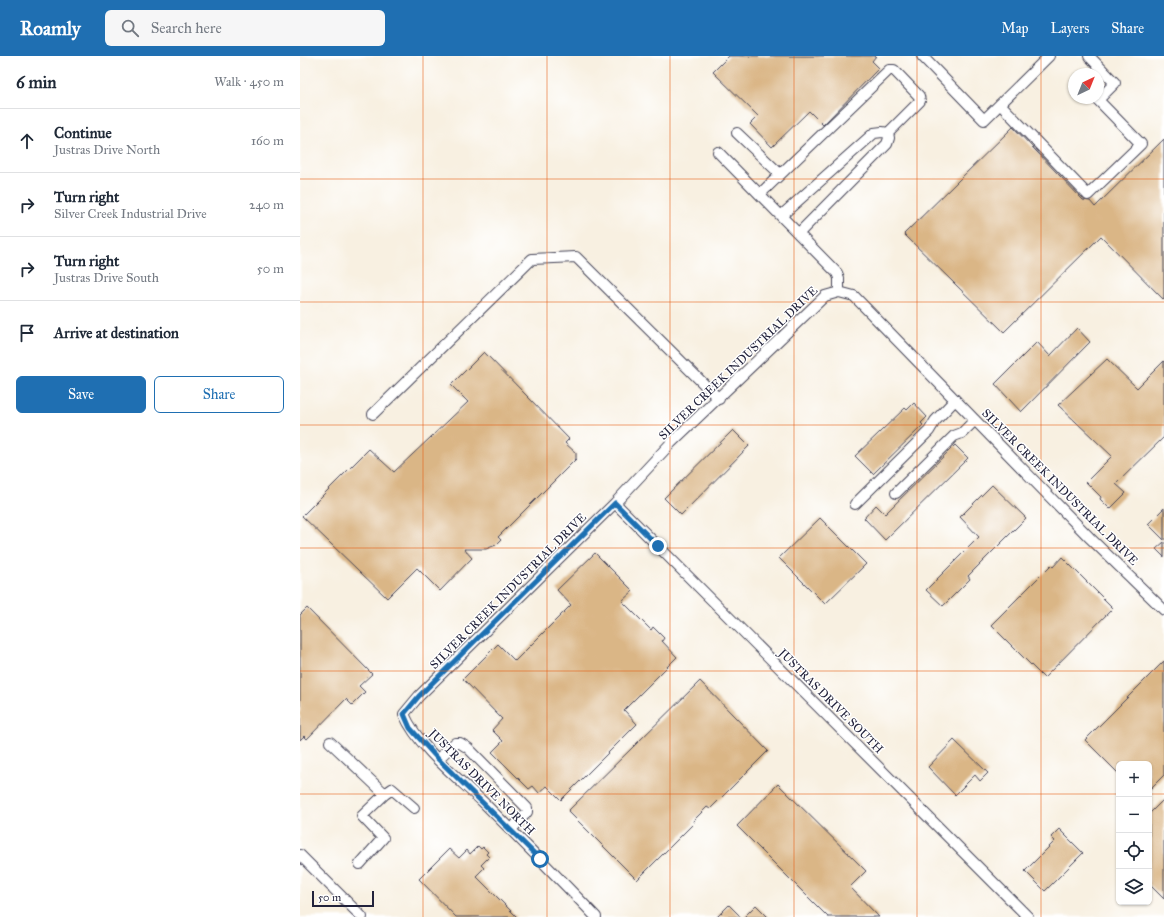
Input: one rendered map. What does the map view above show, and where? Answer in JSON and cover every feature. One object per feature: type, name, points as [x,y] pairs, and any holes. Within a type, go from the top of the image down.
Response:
[{"type":"street","points":[[922,56],[984,120],[1049,56]]},
{"type":"street","points":[[1000,104],[1088,195],[1141,144],[1098,100],[1115,83],[1089,56]]},
{"type":"street","points":[[760,194],[891,70],[894,70],[921,99],[888,133]]},
{"type":"street","points":[[737,133],[780,174]]},
{"type":"street","points":[[782,216],[874,133],[888,133]]},
{"type":"street","points":[[799,233],[887,144],[889,138],[888,133]]},
{"type":"street","points":[[718,152],[837,273],[839,278],[838,292]]},
{"type":"street","points":[[373,414],[532,259],[576,257],[719,399]]},
{"type":"street","name":"SILVER CREEK INDUSTRIAL DRIVE","points":[[404,714],[424,692],[615,503],[671,443],[719,399],[819,301],[825,296],[838,292],[854,296],[1164,610]]},
{"type":"street","points":[[855,504],[929,431],[935,421],[955,400]]},
{"type":"street","points":[[896,493],[954,436],[962,433],[975,420]]},
{"type":"street","name":"JUSTRAS DRIVE SOUTH","points":[[615,503],[1028,917]]},
{"type":"street","name":"JUSTRAS DRIVE NORTH","points":[[404,714],[410,728],[438,759],[511,830],[596,917]]},
{"type":"street","points":[[330,742],[385,794]]},
{"type":"street","points":[[438,759],[455,743],[460,743],[468,748],[527,808],[526,812],[511,830]]},
{"type":"street","points":[[360,864],[383,838],[362,816],[392,789],[414,808]]},
{"type":"street","points":[[300,855],[362,917]]},
{"type":"building","points":[[729,56],[876,56],[872,61],[879,68],[823,125],[809,111],[772,147],[750,124],[758,116],[713,72]]},
{"type":"building","points":[[1013,127],[1083,200],[1090,201],[1095,207],[1164,139],[1164,300],[1101,236],[1004,332],[904,234]]},
{"type":"building","points":[[1077,328],[1090,342],[1021,412],[995,384],[1037,342],[1050,356]]},
{"type":"building","points":[[484,352],[569,439],[565,443],[576,453],[576,459],[498,537],[501,540],[496,545],[486,549],[464,549],[472,558],[440,591],[417,568],[387,598],[302,516],[369,449],[394,472],[468,402],[451,385]]},
{"type":"building","points":[[1107,359],[1137,388],[1164,361],[1164,437],[1116,484],[1126,493],[1110,509],[1100,499],[1101,497],[1086,482],[1112,456],[1058,405]]},
{"type":"building","points":[[914,403],[927,417],[921,423],[923,425],[873,474],[855,456],[905,408],[907,410]]},
{"type":"building","points":[[733,430],[749,446],[681,515],[664,498]]},
{"type":"building","points":[[955,445],[968,458],[885,540],[864,518],[876,505],[885,514]]},
{"type":"building","points":[[992,485],[1026,518],[968,576],[970,579],[943,606],[926,590],[979,537],[960,517]]},
{"type":"building","points":[[1164,508],[1164,540],[1148,524]]},
{"type":"building","points":[[820,518],[866,564],[825,604],[779,558]]},
{"type":"building","points":[[1164,542],[1164,557],[1156,549]]},
{"type":"building","points":[[595,553],[633,591],[622,601],[651,630],[653,627],[664,638],[662,641],[677,657],[624,710],[637,724],[561,800],[547,786],[539,793],[533,786],[529,789],[492,752],[503,741],[492,730],[502,719],[463,679],[498,644],[515,661],[571,605],[557,590]]},
{"type":"building","points":[[1062,557],[1113,608],[1044,678],[991,625],[1051,565],[1053,567]]},
{"type":"building","points":[[307,608],[372,674],[359,686],[365,692],[352,705],[346,699],[307,739],[304,736],[300,740],[300,615]]},
{"type":"building","points":[[1164,661],[1164,775],[1152,787],[1152,761],[1116,761],[1116,771],[1085,740]]},
{"type":"building","points":[[700,681],[768,751],[710,809],[707,807],[693,821],[694,823],[637,880],[568,811]]},
{"type":"building","points":[[954,740],[988,773],[980,781],[975,775],[955,795],[928,767]]},
{"type":"building","points":[[778,784],[866,871],[850,887],[879,917],[828,917],[737,826]]},
{"type":"building","points":[[1164,799],[1164,899],[1152,887],[1152,811]]},
{"type":"building","points":[[1059,829],[1083,853],[1045,891],[1025,871],[1055,841],[1051,837]]},
{"type":"building","points":[[478,846],[481,849],[483,847],[488,852],[486,854],[489,857],[481,865],[484,868],[476,876],[517,917],[456,917],[419,879],[449,849],[459,858],[467,850],[470,854]]},
{"type":"building","points":[[729,905],[741,917],[717,917]]},
{"type":"building","points":[[756,905],[768,917],[744,917]]},
{"type":"route","points":[[540,859],[438,759],[410,728],[404,714],[419,696],[615,503],[658,546]]}]
